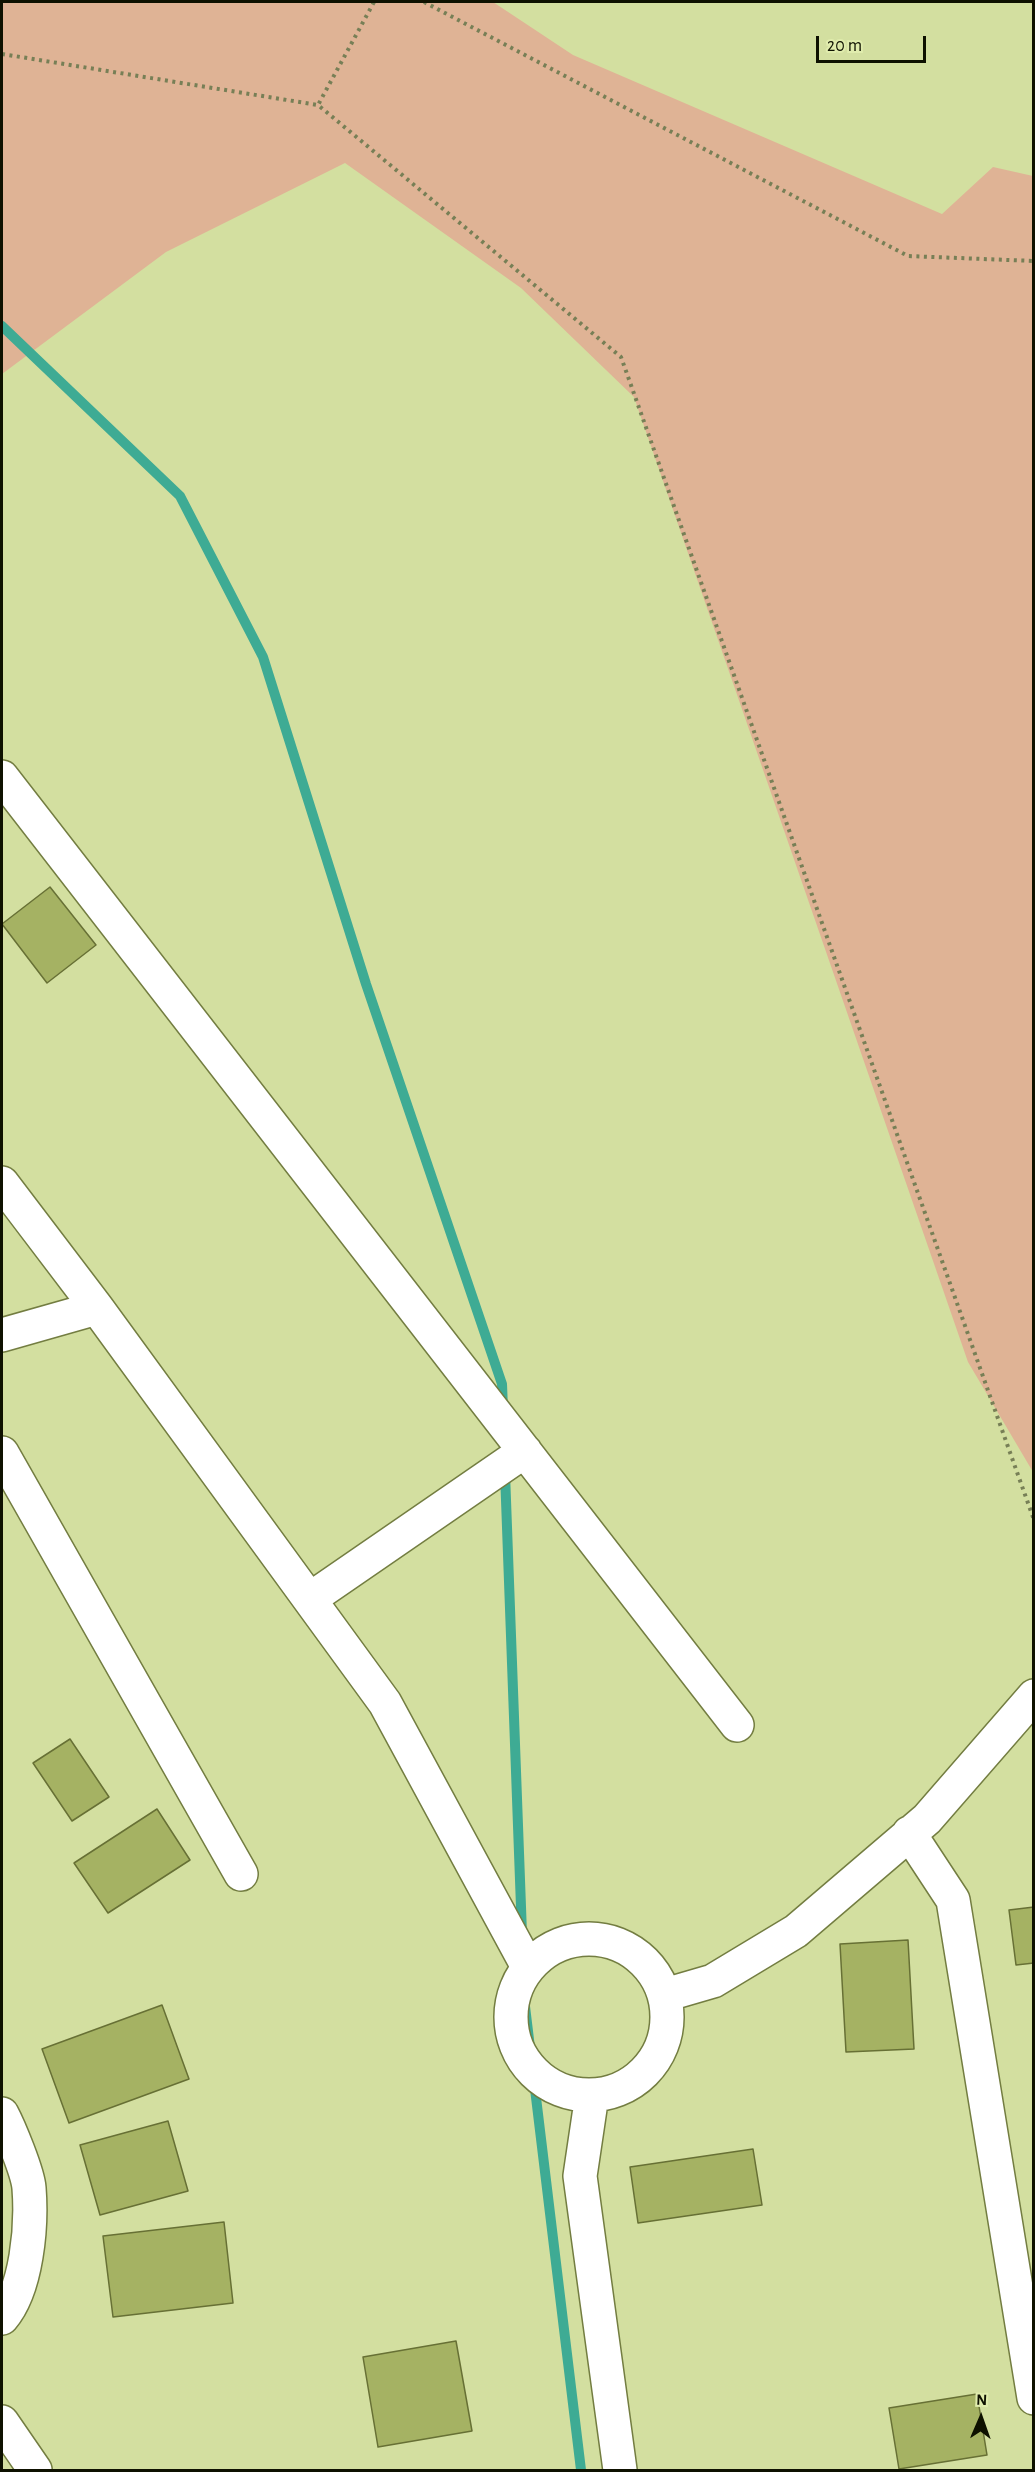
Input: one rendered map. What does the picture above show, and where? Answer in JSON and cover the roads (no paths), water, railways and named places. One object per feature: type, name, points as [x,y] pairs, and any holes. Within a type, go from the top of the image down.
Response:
[{"type":"street","points":[[2,777],[737,1725]]},
{"type":"street","points":[[2,1183],[97,1308],[385,1702],[528,1967]]},
{"type":"street","points":[[2,1335],[97,1308]]},
{"type":"street","points":[[310,1599],[525,1451]]},
{"type":"street","points":[[2,1453],[241,1874]]},
{"type":"street","points":[[665,1995],[713,1981],[796,1930],[927,1819],[1034,1696]]},
{"type":"street","points":[[909,1833],[953,1900],[1034,2398]]},
{"type":"street","points":[[592,1939],[616,1944],[638,1955],[654,1974],[665,1995],[668,2024],[660,2051],[643,2074],[620,2090],[592,2095],[562,2090],[536,2076],[519,2052],[511,2023],[514,1994],[528,1967],[546,1952],[569,1941],[592,1939]]},
{"type":"street","points":[[592,2095],[580,2176],[620,2470]]},
{"type":"street","points":[[2,2114],[29,2186],[28,2253],[10,2308],[2,2318]]},
{"type":"street","points":[[2,2422],[35,2470]]},
{"type":"waterway","points":[[2,326],[180,496],[263,657],[366,984],[502,1384],[503,1409]]},
{"type":"waterway","points":[[505,1473],[522,1934]]},
{"type":"waterway","points":[[523,1970],[524,1998],[581,2470]]}]
